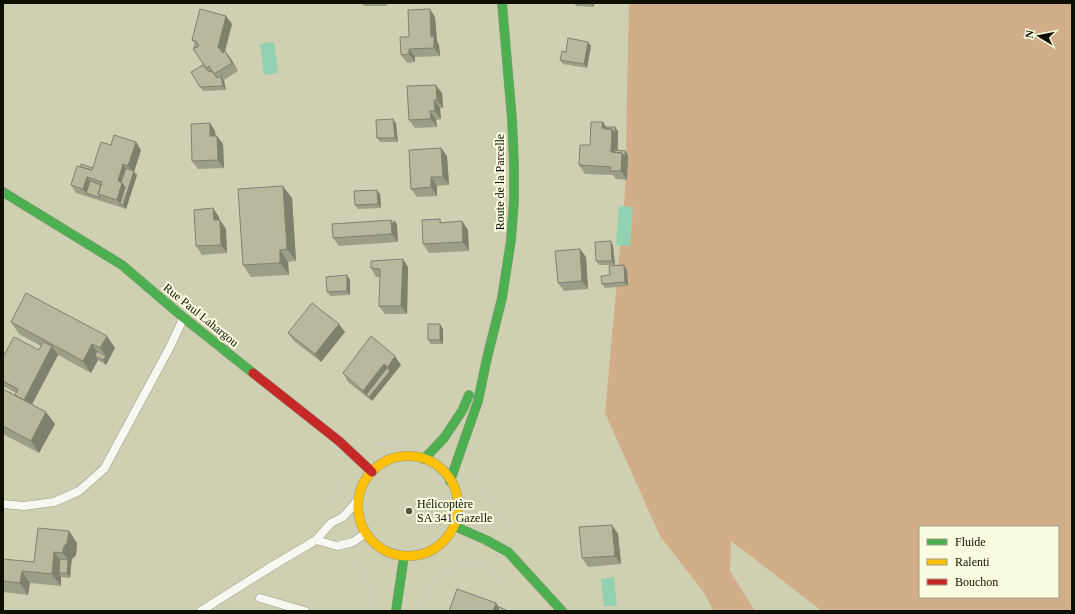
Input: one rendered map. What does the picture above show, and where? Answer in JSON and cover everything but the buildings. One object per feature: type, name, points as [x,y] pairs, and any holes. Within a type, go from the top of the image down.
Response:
[{"type":"main road","name":"Route de la Parcelle","points":[[450,481],[478,401],[502,298],[511,240],[514,201],[514,165],[512,119],[502,3]]},
{"type":"main road","name":"Rue Paul Lahargou","points":[[3,192],[122,265],[184,318],[339,441],[372,472]]},
{"type":"main road","name":"Route de la Parcelle","points":[[424,459],[444,438],[462,411],[487,358]]},
{"type":"main road","points":[[410,456],[424,459],[437,466],[449,477],[456,493],[458,510],[454,526],[446,539],[434,549],[421,555],[404,556],[390,553],[376,545],[366,533],[360,516],[359,499],[361,489],[372,472],[383,463],[396,458],[410,456]]},
{"type":"main road","points":[[454,526],[486,540],[508,552],[562,611]]},
{"type":"main road","points":[[396,611],[404,556]]},
{"type":"lane","points":[[3,504],[24,506],[54,502],[80,491],[104,469],[170,347],[184,318]]},
{"type":"lane","points":[[201,611],[316,540],[331,523],[343,517],[359,499]]},
{"type":"lane","points":[[316,540],[337,546],[353,542],[366,533]]},
{"type":"lane","points":[[260,598],[305,611]]},
{"type":"path","points":[[369,444],[414,439]]},
{"type":"path","points":[[476,469],[476,475],[481,488],[517,534]]},
{"type":"path","points":[[337,520],[331,508],[347,475]]},
{"type":"path","points":[[344,544],[356,559],[368,581],[369,611]]},
{"type":"path","points":[[418,611],[429,586],[436,578],[451,569],[466,565],[474,559],[503,580]]},
{"type":"shaded area","points":[[629,3],[1072,3],[1072,611],[822,611],[731,541],[730,571],[755,611],[713,611],[705,594],[660,536],[605,413],[625,191]]},
{"type":"shaded area","points":[[274,42],[278,73],[264,75],[260,44]]},
{"type":"shaded area","points":[[619,206],[633,207],[630,246],[616,245]]},
{"type":"shaded area","points":[[614,577],[617,605],[604,607],[601,579]]},
{"type":"traffic: fast","points":[[450,481],[478,401],[502,298],[511,240],[514,201],[514,165],[512,119],[502,3]]},
{"type":"traffic: fast","points":[[3,192],[122,265],[184,318],[253,373]]},
{"type":"traffic: fast","points":[[424,459],[444,438],[462,411],[469,395]]},
{"type":"traffic: fast","points":[[454,526],[486,540],[508,552],[562,611]]},
{"type":"traffic: fast","points":[[396,611],[404,556]]},
{"type":"traffic: slow","points":[[408,456],[427,460],[443,471],[454,487],[458,506],[454,525],[443,541],[427,552],[408,556],[389,552],[373,541],[362,525],[358,506],[362,487],[373,471],[389,460],[408,456]]},
{"type":"traffic: jam","points":[[253,373],[339,441],[372,472]]},
{"type":"place","name":"Hélicoptère SA 341 Gazelle","points":[[409,511]]}]
